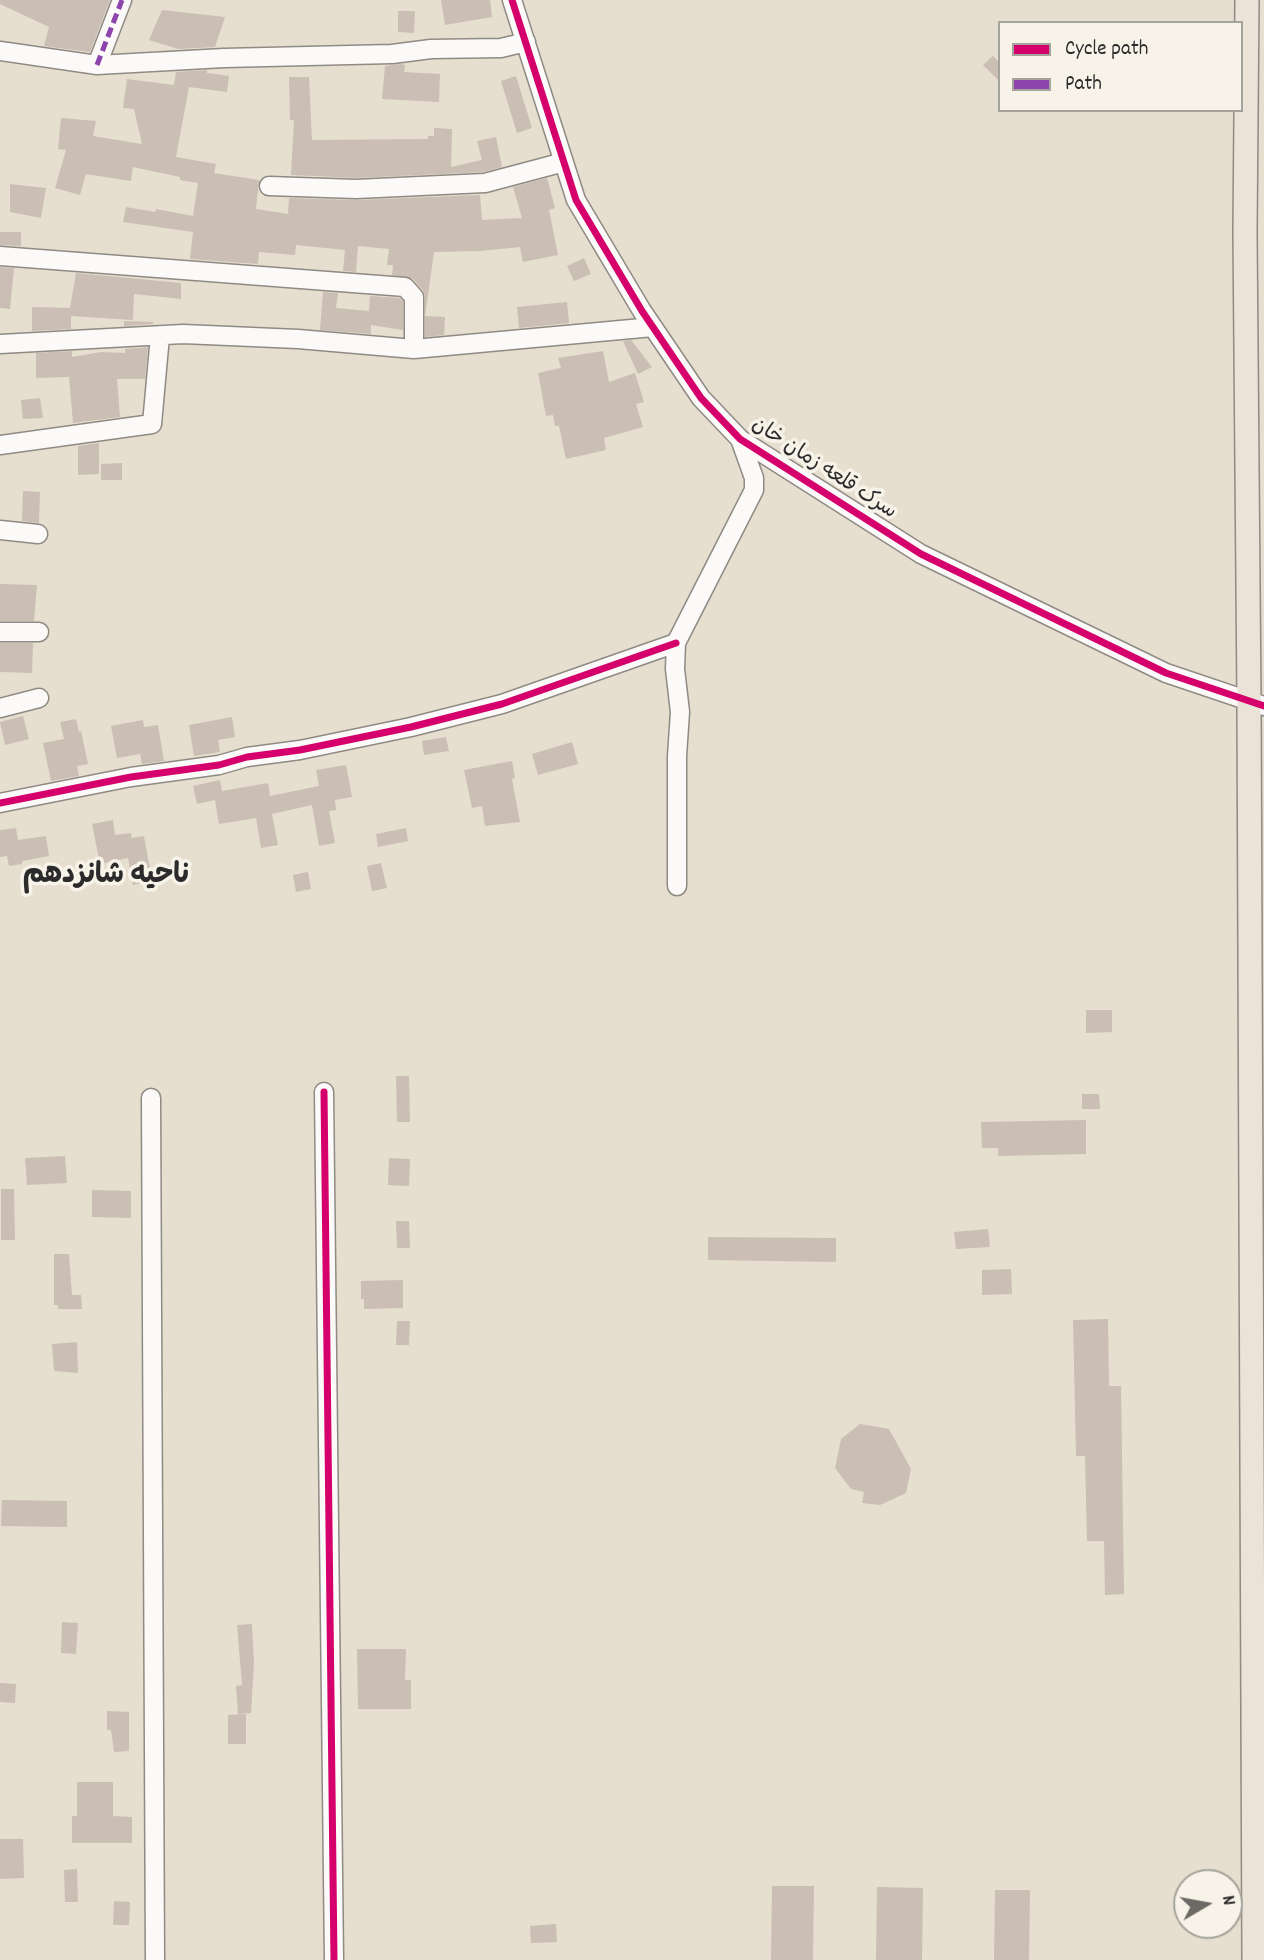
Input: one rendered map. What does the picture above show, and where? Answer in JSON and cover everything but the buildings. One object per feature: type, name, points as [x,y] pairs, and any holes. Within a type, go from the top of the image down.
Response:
[{"type":"main road","points":[[1247,0],[1245,246],[1257,703],[1254,1960]]},
{"type":"street","points":[[97,65],[122,0]]},
{"type":"street","name":"سرک قلعه زمان خان","points":[[512,0],[576,200],[653,327],[701,398],[740,439],[921,554],[1166,673],[1257,703]]},
{"type":"street","points":[[0,51],[97,65],[501,48],[526,42]]},
{"type":"street","points":[[268,186],[356,189],[485,183],[564,162]]},
{"type":"street","points":[[0,256],[405,287],[414,297],[414,349]]},
{"type":"street","points":[[0,344],[183,334],[414,349],[653,327]]},
{"type":"street","points":[[0,445],[152,424],[160,336]]},
{"type":"street","points":[[677,886],[677,756],[680,712],[675,669],[676,643],[754,490],[754,478],[740,439]]},
{"type":"street","points":[[0,530],[38,534]]},
{"type":"street","points":[[0,632],[38,632]]},
{"type":"street","points":[[0,803],[131,777],[219,765],[247,757],[300,750],[411,727],[502,704],[676,643]]},
{"type":"street","points":[[0,708],[39,698]]},
{"type":"street","points":[[324,1092],[334,1960]]},
{"type":"street","points":[[151,1098],[155,1960]]},
{"type":"marked path","points":[[97,65],[122,0]]},
{"type":"cycle path","points":[[512,0],[576,200],[642,311],[701,398],[740,439],[921,554],[1166,673],[1264,706]]},
{"type":"cycle path","points":[[0,803],[131,777],[219,765],[247,757],[300,750],[411,727],[502,704],[676,643]]},
{"type":"cycle path","points":[[324,1092],[334,1960]]},
{"type":"district","name":"ناحیه شانزدهم","points":[[106,878]]}]
